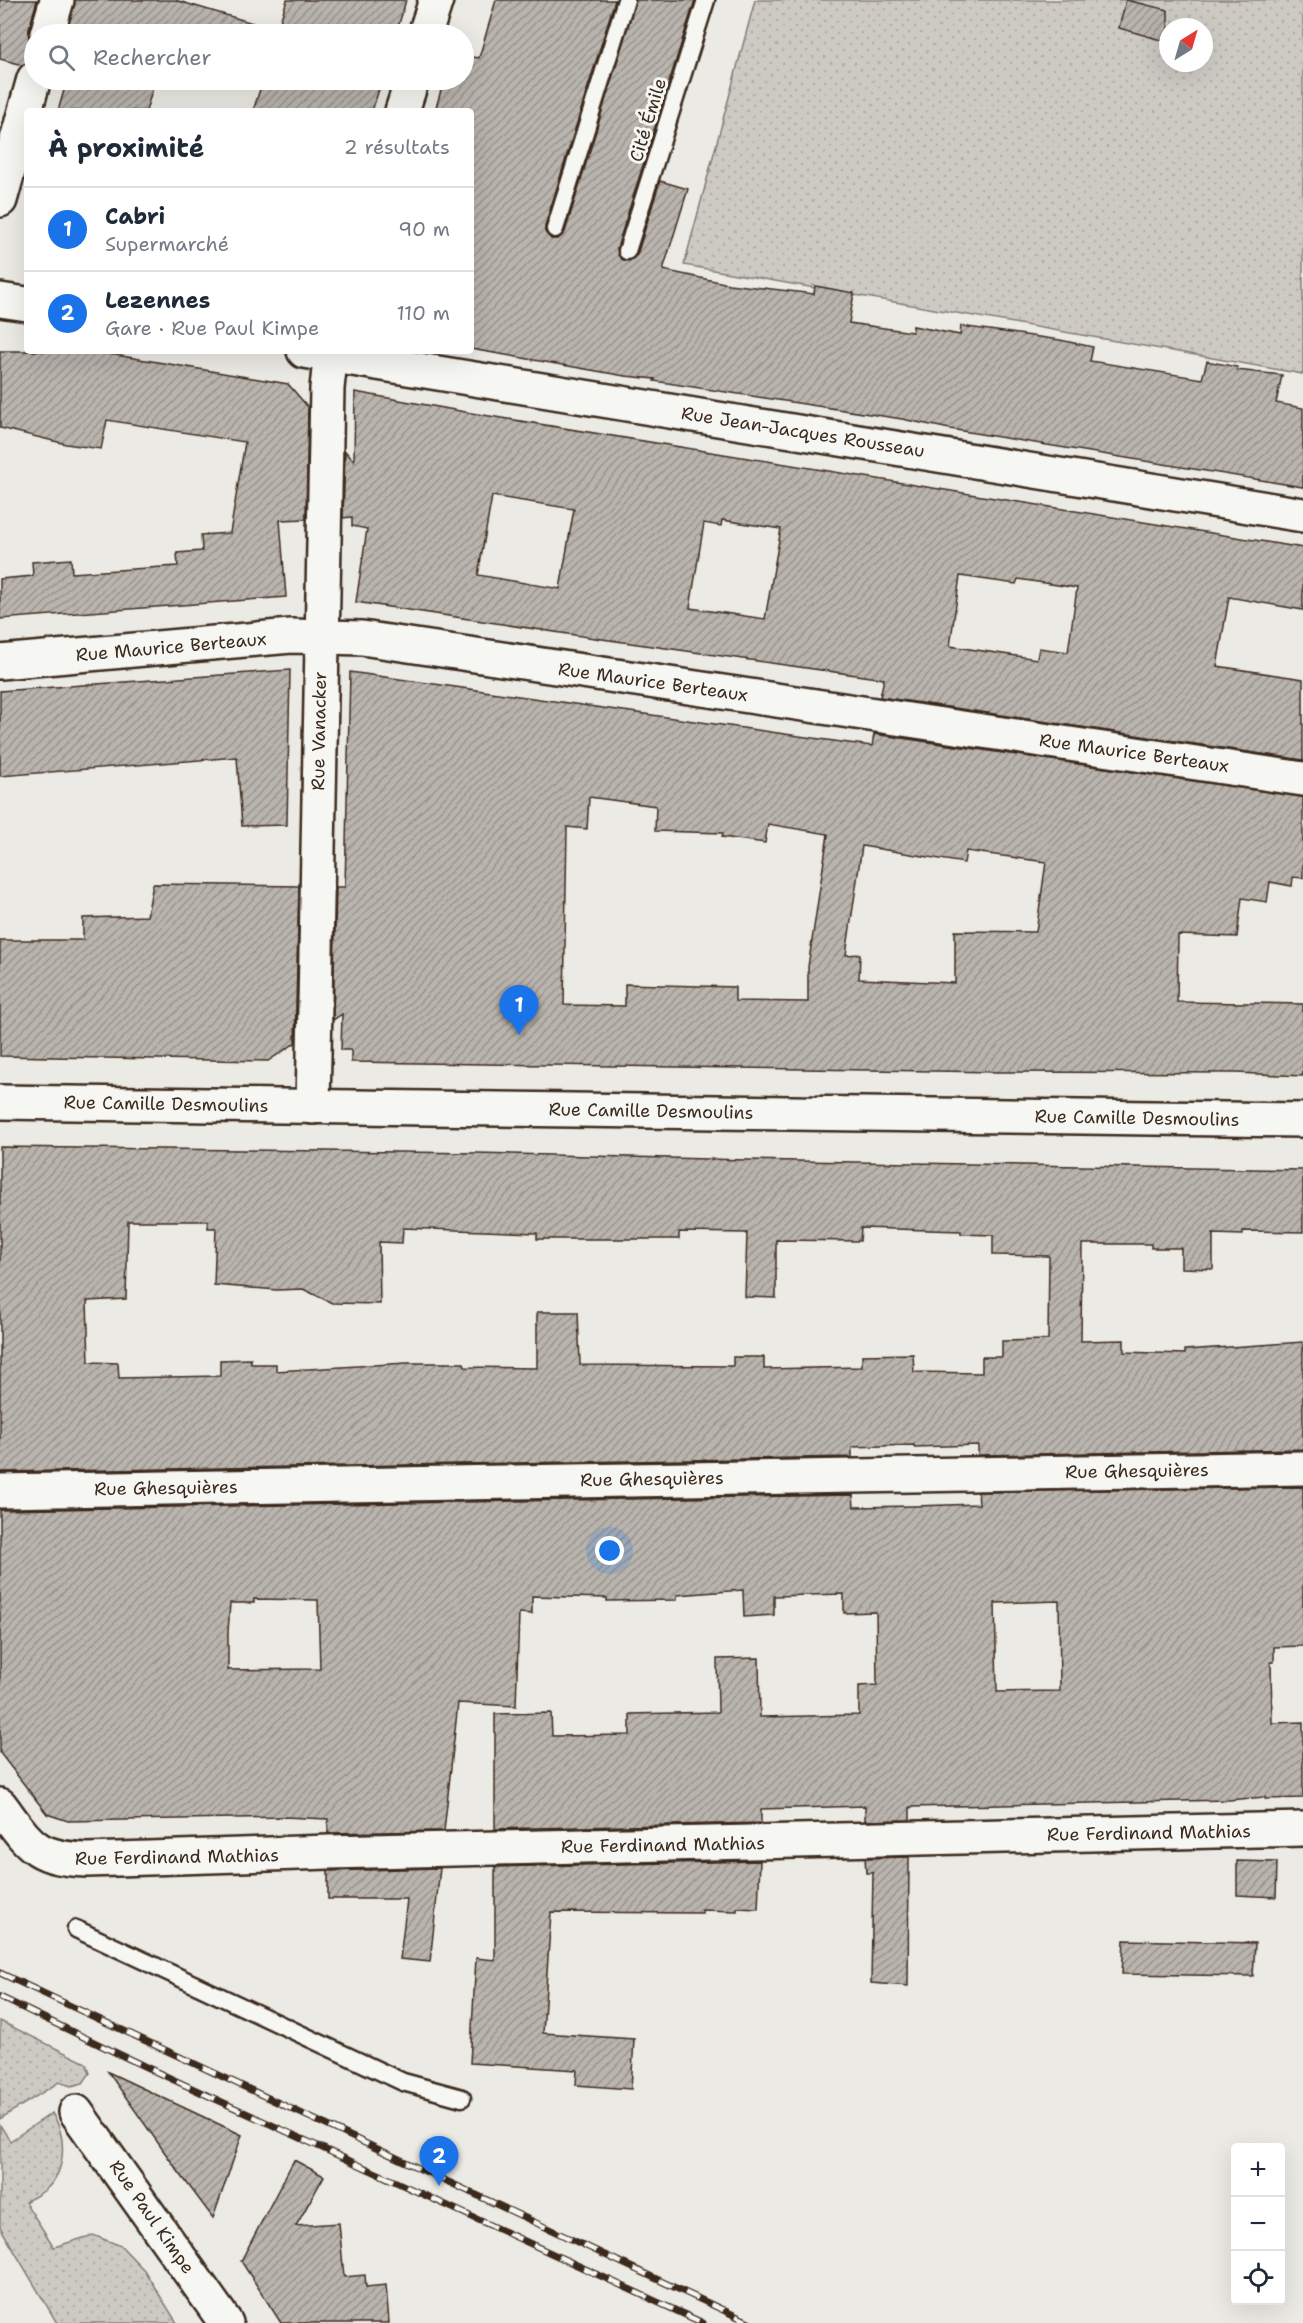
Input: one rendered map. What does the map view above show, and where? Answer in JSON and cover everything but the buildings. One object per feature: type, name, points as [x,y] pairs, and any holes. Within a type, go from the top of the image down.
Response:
[{"type":"street","points":[[50,24],[57,0]]},
{"type":"street","points":[[428,24],[436,0]]},
{"type":"street","points":[[26,108],[31,90]]},
{"type":"street","points":[[403,108],[409,90]]},
{"type":"street","points":[[0,200],[24,115]]},
{"type":"street","points":[[0,300],[24,304]]},
{"type":"street","name":"Rue Vanacker","points":[[313,1107],[327,388],[322,354]]},
{"type":"street","name":"Rue Jean-Jacques Rousseau","points":[[334,354],[1303,515]]},
{"type":"street","name":"Rue Maurice Berteaux","points":[[0,662],[291,636],[362,638],[1303,779]]},
{"type":"street","name":"Rue Camille Desmoulins","points":[[0,1102],[1303,1120]]},
{"type":"street","name":"Rue Ghesquières","points":[[0,1491],[1303,1468]]},
{"type":"street","name":"Rue Ferdinand Mathias","points":[[0,1805],[36,1849],[50,1857],[96,1860],[329,1852],[1303,1829]]},
{"type":"street","name":"Rue Paul Kimpe","points":[[76,2112],[226,2323]]},
{"type":"lane","points":[[555,229],[626,0]]},
{"type":"lane","name":"Cité Émile","points":[[627,251],[706,0]]},
{"type":"lane","points":[[76,1929],[403,2082],[462,2098]]},
{"type":"shaded area","points":[[755,0],[1303,0],[1303,374],[684,265]]},
{"type":"shaded area","points":[[0,2021],[86,2063],[90,2073],[83,2083],[71,2086],[59,2082],[0,2119]]},
{"type":"shaded area","points":[[52,2113],[57,2122],[62,2143],[61,2164],[52,2182],[43,2192],[25,2202],[54,2247],[93,2235],[121,2246],[144,2270],[177,2323],[57,2323],[0,2227],[0,2125],[10,2141]]},
{"type":"railway","points":[[0,1973],[751,2323]]},
{"type":"railway","points":[[0,1997],[148,2068],[703,2323]]},
{"type":"place","name":"Cabri","points":[[519,1035]]},
{"type":"place","name":"Lezennes","points":[[439,2186]]}]
